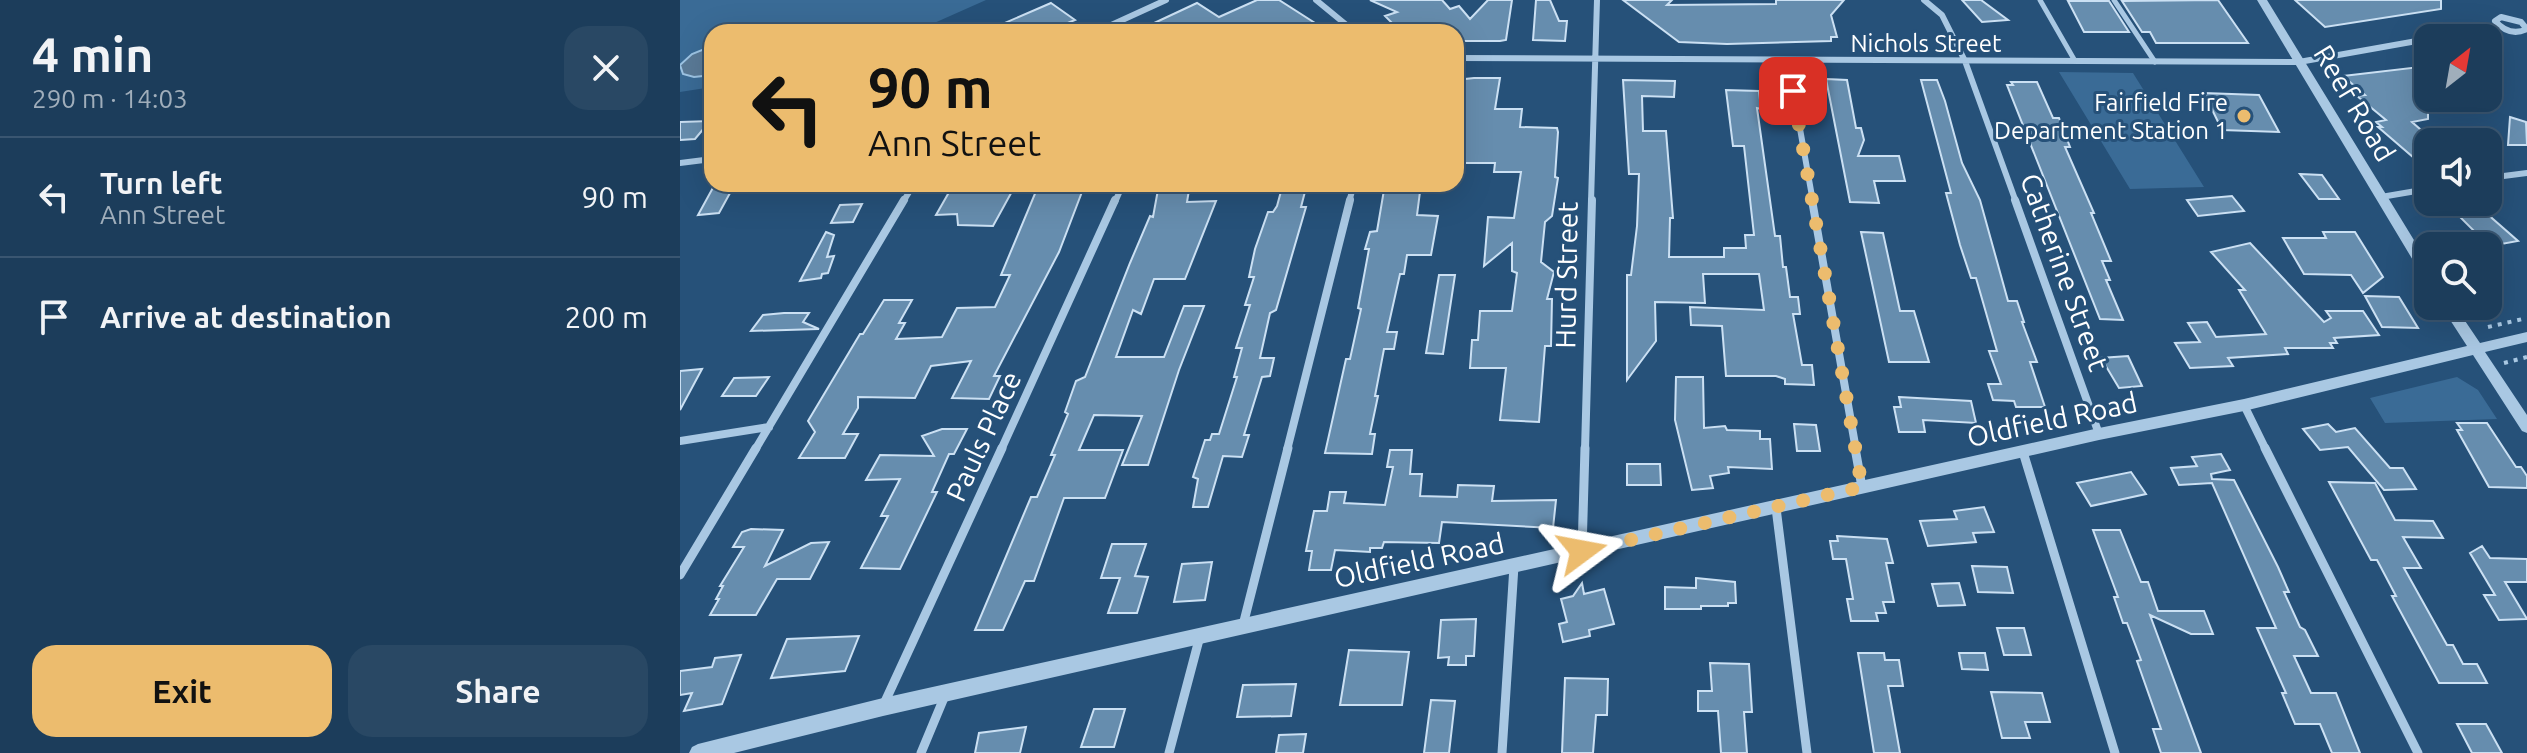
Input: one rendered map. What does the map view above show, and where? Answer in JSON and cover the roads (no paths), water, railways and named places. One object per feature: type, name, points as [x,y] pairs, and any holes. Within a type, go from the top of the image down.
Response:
[{"type":"street","points":[[1114,24],[1166,0]]},
{"type":"street","points":[[1316,0],[1345,24]]},
{"type":"street","name":"Hurd Street","points":[[1582,551],[1597,0]]},
{"type":"street","name":"Catherine Street","points":[[1924,0],[1942,15],[1965,61],[2099,434]]},
{"type":"street","name":"Reef Road","points":[[2262,0],[2414,251]]},
{"type":"street","points":[[2506,17],[2521,22],[2527,29],[2519,32],[2500,27],[2496,19],[2506,17]]},
{"type":"street","name":"Nichols Street","points":[[1464,58],[2299,62],[2414,41]]},
{"type":"street","points":[[1788,61],[1862,487]]},
{"type":"street","points":[[680,163],[704,160]]},
{"type":"street","points":[[2502,176],[2527,173]]},
{"type":"street","points":[[2381,197],[2414,191]]},
{"type":"street","points":[[680,575],[909,192]]},
{"type":"street","name":"Pauls Place","points":[[883,707],[1119,192]]},
{"type":"street","points":[[1243,625],[1352,192]]},
{"type":"street","points":[[2456,320],[2527,427]]},
{"type":"street","name":"Oldfield Road","points":[[698,753],[883,707],[1243,625],[2099,434],[2244,405],[2527,337]]},
{"type":"street","points":[[2244,405],[2418,753]]},
{"type":"street","points":[[680,441],[769,427]]},
{"type":"street","points":[[2023,452],[2115,753]]},
{"type":"street","points":[[1776,508],[1807,753]]},
{"type":"street","points":[[1502,753],[1514,566]]},
{"type":"street","points":[[1169,753],[1200,635]]},
{"type":"street","points":[[921,753],[946,693]]},
{"type":"lane","points":[[2040,0],[2075,61]]},
{"type":"lane","points":[[2114,0],[2155,62]]},
{"type":"place","name":"Fairfield Fire Department Station 1","points":[[2244,116]]}]
